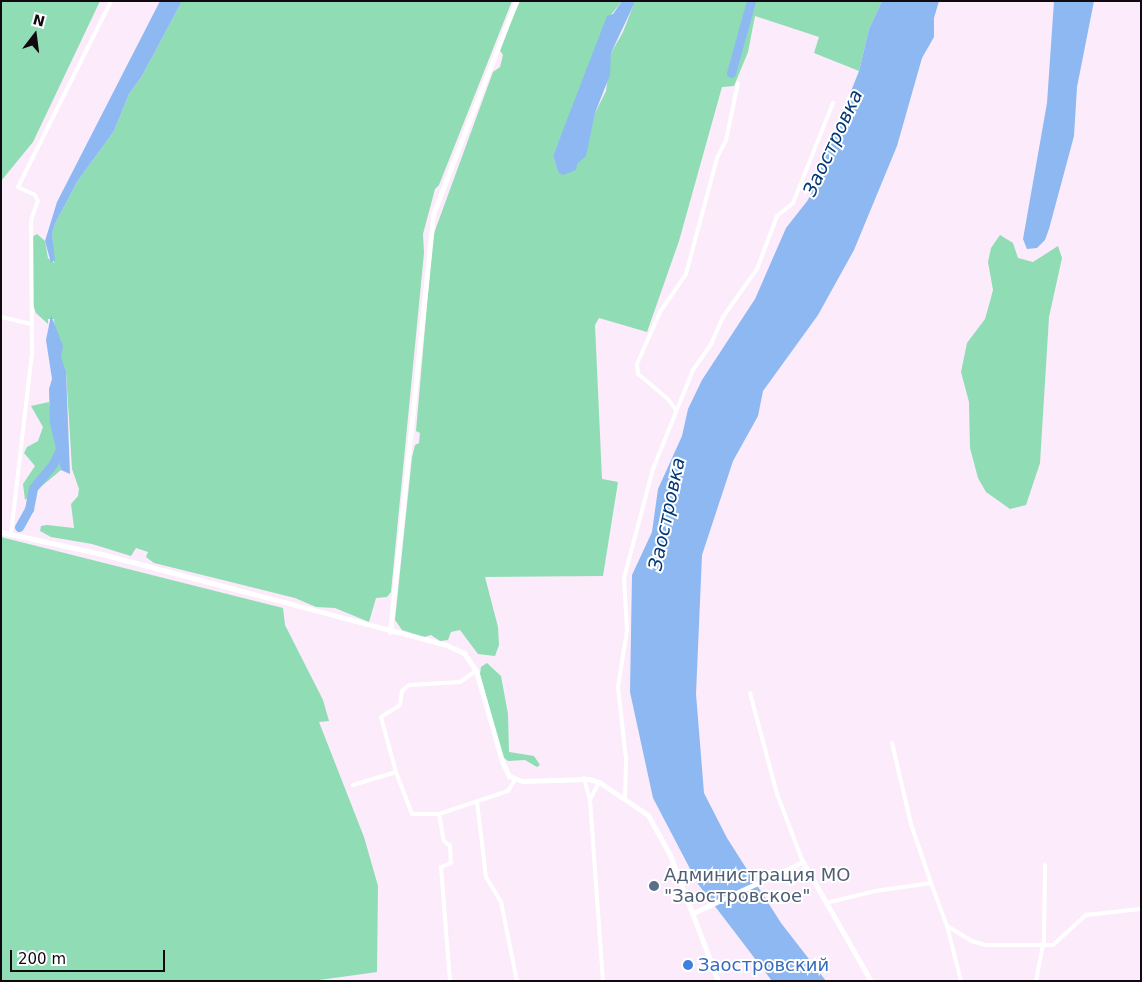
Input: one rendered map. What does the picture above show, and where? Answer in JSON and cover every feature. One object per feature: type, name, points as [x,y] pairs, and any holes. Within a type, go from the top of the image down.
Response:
[{"type":"street","points":[[11,534],[31,362],[32,220],[38,201],[35,195],[18,187],[111,1]]},
{"type":"street","points":[[390,632],[433,214],[516,1]]},
{"type":"street","points":[[676,410],[668,399],[638,374],[637,364],[660,312],[686,274],[717,158],[726,140],[738,83]]},
{"type":"street","points":[[625,799],[626,759],[618,687],[626,630],[624,578],[653,469],[693,370],[767,251],[777,216],[793,203],[833,103]]},
{"type":"street","points":[[1,317],[32,324]]},
{"type":"street","points":[[1,532],[102,554],[457,649],[470,660],[476,671],[502,761],[509,776],[515,780],[584,778],[599,782],[625,799],[652,821],[670,855],[718,981]]},
{"type":"street","points":[[476,671],[460,682],[409,685],[402,691],[400,705],[381,717],[396,772],[412,814],[439,814],[477,802],[508,791],[515,780]]},
{"type":"street","points":[[750,693],[777,794],[803,862],[871,981]]},
{"type":"street","points":[[892,743],[911,824],[946,926],[961,981]]},
{"type":"street","points":[[353,785],[396,772]]},
{"type":"street","points":[[584,778],[590,800],[603,981]]},
{"type":"street","points":[[590,800],[599,782]]},
{"type":"street","points":[[477,802],[486,877],[502,902],[517,981]]},
{"type":"street","points":[[439,814],[444,841],[450,846],[451,863],[441,867],[450,981]]},
{"type":"street","points":[[693,913],[803,862]]},
{"type":"street","points":[[1036,981],[1041,945],[1045,865]]},
{"type":"street","points":[[826,903],[874,891],[931,883]]},
{"type":"street","points":[[946,926],[972,941],[985,945],[1053,945],[1086,915],[1140,908]]},
{"type":"green space","points":[[1,1],[100,1],[33,142],[1,181]]},
{"type":"green space","points":[[182,1],[512,1],[439,185],[435,189],[423,234],[424,253],[391,592],[387,597],[376,598],[369,622],[335,608],[316,607],[295,598],[154,563],[146,557],[148,552],[136,548],[131,556],[92,544],[51,537],[40,531],[41,526],[47,525],[74,528],[71,504],[78,496],[79,489],[72,469],[66,371],[60,357],[61,341],[55,331],[54,319],[48,319],[48,324],[36,313],[32,302],[32,237],[37,234],[45,241],[48,258],[54,263],[52,234],[55,224],[77,182],[114,131],[129,94],[142,76]]},
{"type":"green space","points":[[520,1],[622,1],[610,16],[553,156],[558,172],[583,158],[595,113],[606,91],[611,53],[623,32],[635,1],[882,1],[869,29],[859,71],[814,53],[819,37],[755,16],[748,52],[734,86],[722,87],[679,241],[647,332],[599,318],[595,325],[602,479],[618,482],[603,576],[485,577],[498,627],[499,645],[495,656],[478,654],[460,630],[451,632],[448,640],[440,641],[431,635],[424,637],[402,630],[395,620],[412,457],[415,445],[419,443],[420,433],[416,431],[433,236],[493,72],[500,67],[503,55],[499,49]]},
{"type":"green space","points":[[1000,235],[1013,243],[1018,258],[1033,262],[1058,246],[1062,258],[1049,317],[1040,463],[1026,505],[1010,509],[986,492],[978,478],[970,448],[969,402],[961,372],[967,343],[985,319],[989,305],[993,290],[988,262],[991,248]]},
{"type":"green space","points":[[49,402],[61,470],[25,500],[23,484],[35,466],[24,453],[27,447],[38,441],[43,427],[31,406]]},
{"type":"green space","points":[[1,537],[283,608],[285,625],[323,700],[329,721],[319,722],[364,837],[378,886],[377,972],[312,981],[1,981]]},
{"type":"green space","points":[[487,663],[501,676],[508,714],[509,752],[534,756],[540,765],[537,767],[525,760],[508,761],[503,757],[480,674],[481,667]]},
{"type":"water","points":[[160,1],[182,1],[142,76],[129,94],[114,131],[77,182],[55,224],[52,234],[55,260],[51,263],[45,241],[57,202]]},
{"type":"water","points":[[622,1],[635,1],[611,53],[610,75],[595,113],[586,156],[577,164],[576,170],[563,175],[558,172],[553,156],[607,16],[613,14]]},
{"type":"water","name":"Заостровка","points":[[882,1],[939,1],[934,18],[934,37],[922,58],[897,146],[854,250],[818,315],[763,391],[758,416],[733,461],[702,555],[696,694],[704,793],[727,838],[781,923],[826,981],[772,981],[698,884],[653,798],[630,692],[632,575],[652,532],[658,489],[682,436],[688,409],[702,380],[755,299],[786,228],[808,200],[859,71],[869,29]]},
{"type":"water","points":[[1054,1],[1094,1],[1077,87],[1074,136],[1049,229],[1045,240],[1037,248],[1027,249],[1023,239],[1047,103]]},
{"type":"water","points":[[51,315],[63,346],[61,357],[66,371],[70,474],[61,470],[50,423],[49,389],[52,379],[46,340]]},
{"type":"waterway","points":[[731,73],[751,1]]},
{"type":"waterway","points":[[19,527],[29,509],[33,488],[53,464],[59,451]]},
{"type":"place","name":"Администрация МО \"Заостровское\"","points":[[654,886]]},
{"type":"place","name":"Заостровский","points":[[688,965]]}]
